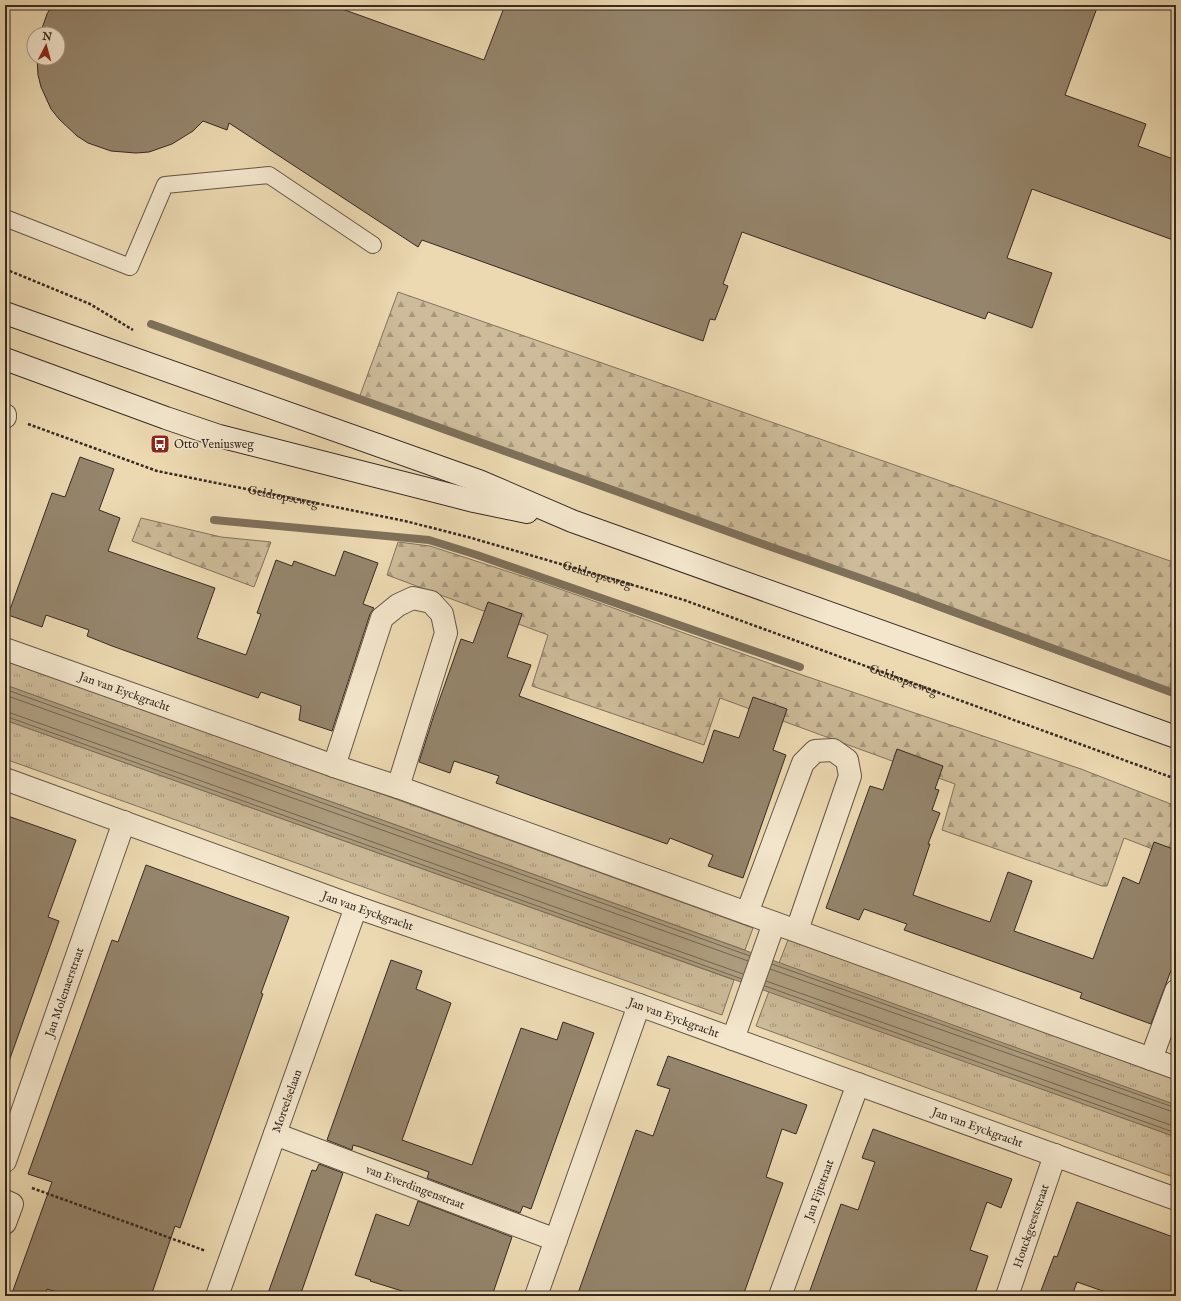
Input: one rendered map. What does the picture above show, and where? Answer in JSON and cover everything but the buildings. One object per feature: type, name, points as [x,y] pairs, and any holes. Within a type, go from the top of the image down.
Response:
[{"type":"street","points":[[5,312],[479,481],[572,521],[1176,737]]},
{"type":"street","points":[[5,359],[219,436],[474,501],[572,521]]},
{"type":"street","points":[[334,766],[382,618],[398,605],[413,598],[431,602],[442,614],[446,633],[398,787]]},
{"type":"street","name":"Jan van Eyckgracht","points":[[5,649],[334,766],[398,787],[747,913],[771,930],[797,930],[1176,1068]]},
{"type":"street","points":[[747,913],[803,763],[815,751],[832,750],[847,760],[850,776],[797,930]]},
{"type":"street","name":"Jan van Eyckgracht","points":[[5,779],[356,907],[639,1005],[736,1030],[858,1084],[1176,1199]]},
{"type":"street","name":"Jan Molenaerstraat","points":[[5,1161],[124,822]]},
{"type":"street","name":"Moreelselaan","points":[[217,1296],[356,907]]},
{"type":"street","points":[[736,1030],[771,930]]},
{"type":"street","points":[[1151,1059],[1176,991]]},
{"type":"street","points":[[536,1296],[639,1005]]},
{"type":"street","name":"Jan Fijtstraat","points":[[780,1296],[858,1084]]},
{"type":"street","name":"van Everdingenstraat","points":[[275,1134],[556,1240]]},
{"type":"street","name":"Houckgeeststraat","points":[[1007,1296],[1055,1155]]},
{"type":"street","points":[[5,1202],[12,1204],[5,1222]]},
{"type":"lane","points":[[5,218],[130,267],[165,185],[269,174],[373,245]]},
{"type":"path","name":"Geldropseweg","points":[[5,416],[157,471],[412,523],[468,537],[684,600],[1176,779]]},
{"type":"path","points":[[27,1186],[230,1260]]},
{"type":"green space","points":[[398,292],[1176,563],[1176,695],[1102,670],[359,398]]},
{"type":"green space","points":[[141,518],[221,537],[271,542],[254,587],[132,541]]},
{"type":"green space","points":[[398,542],[430,546],[540,582],[808,677],[1081,769],[1176,806],[1176,858],[1124,838],[1107,886],[1102,886],[942,830],[955,784],[720,698],[704,745],[532,686],[548,635],[387,575]]},
{"type":"green space","points":[[5,658],[753,928],[745,950],[5,686]]},
{"type":"green space","points":[[5,720],[734,980],[722,1015],[5,759]]},
{"type":"green space","points":[[788,940],[1176,1078],[1176,1105],[779,963]]},
{"type":"green space","points":[[769,991],[1176,1137],[1176,1178],[756,1026]]},
{"type":"water","points":[[5,686],[1176,1105],[1176,1137],[5,720]]},
{"type":"waterway","points":[[151,324],[903,593],[1176,694]]},
{"type":"waterway","points":[[214,520],[429,540],[477,555],[800,667]]},
{"type":"place","name":"Otto Veniusweg","points":[[160,444]]}]
